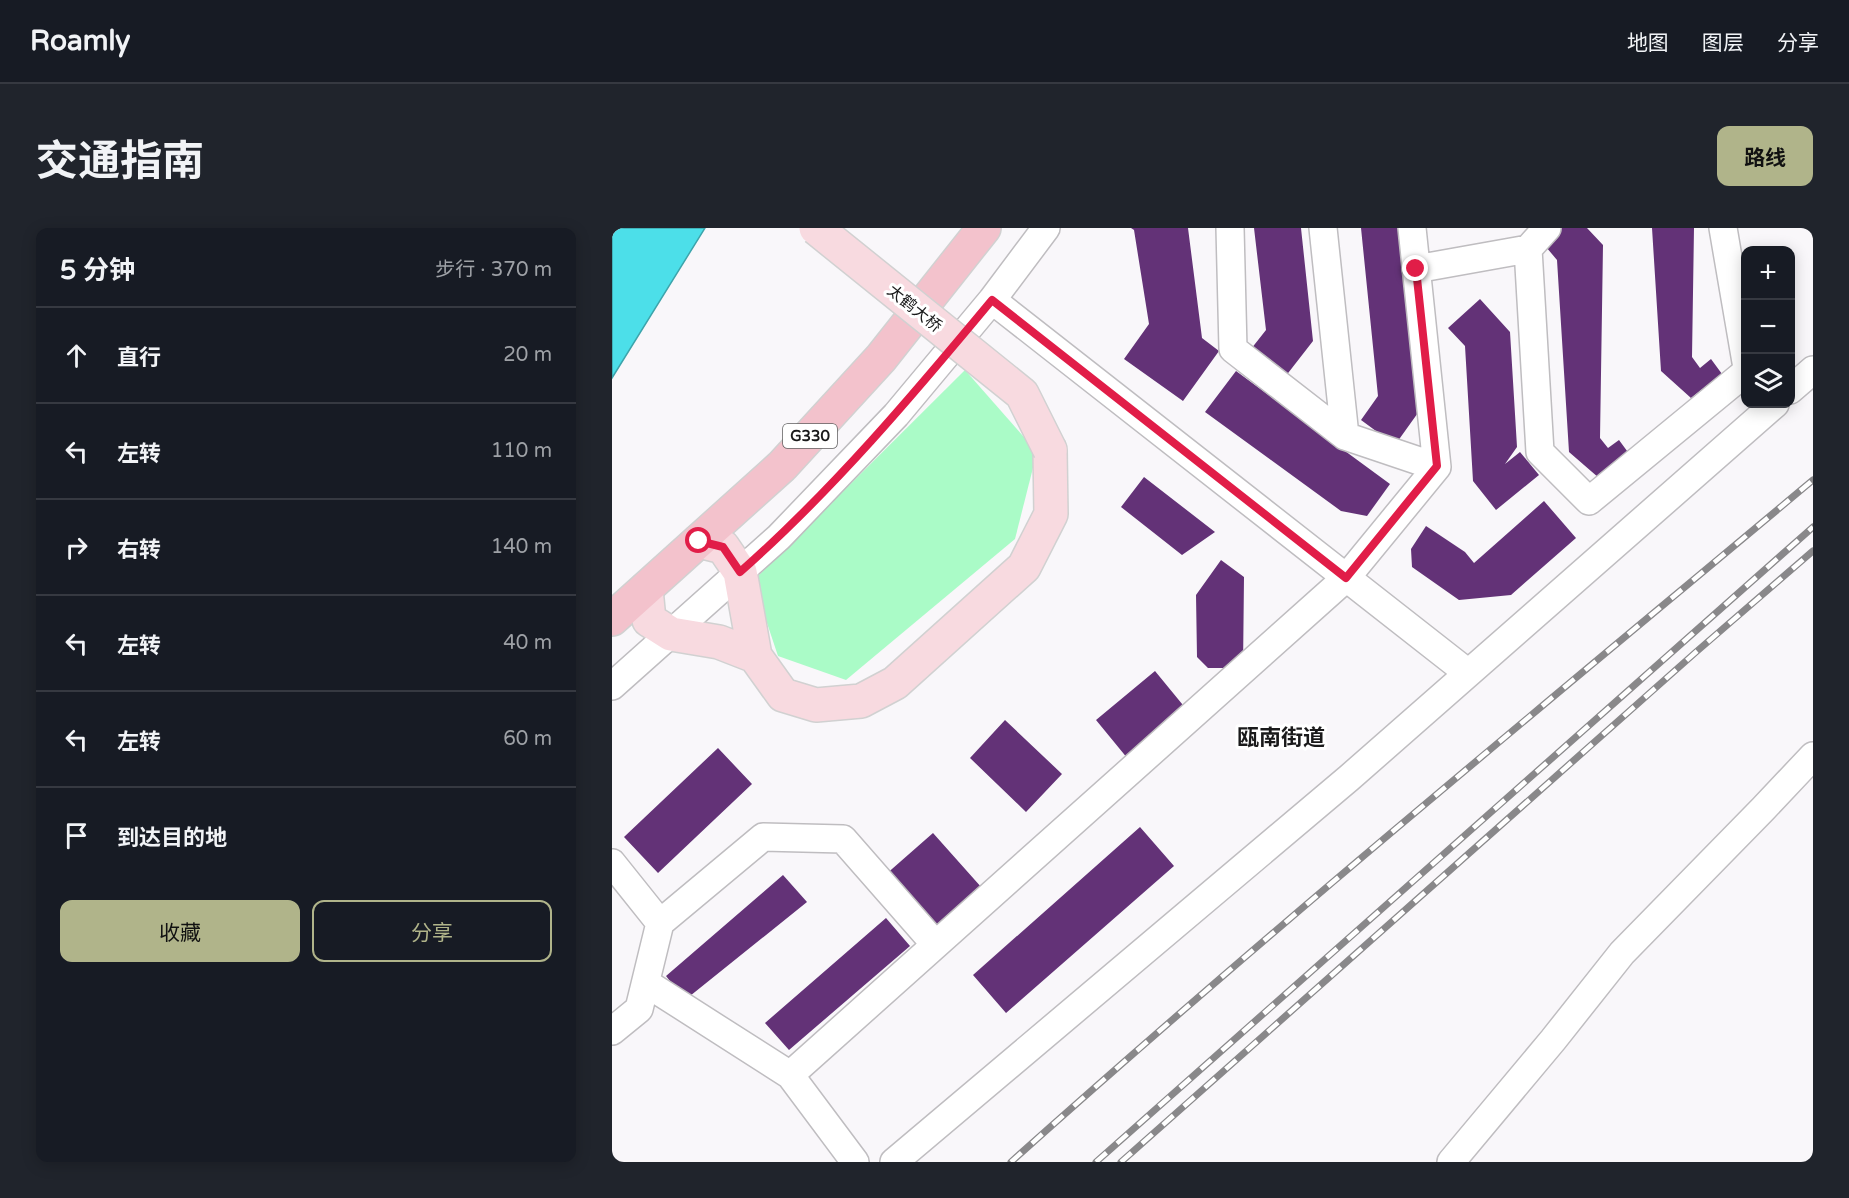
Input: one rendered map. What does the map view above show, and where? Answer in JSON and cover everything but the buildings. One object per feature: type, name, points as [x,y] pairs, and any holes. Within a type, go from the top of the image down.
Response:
[{"type":"highway","name":"G330","points":[[612,619],[782,466],[873,367],[984,228]]},
{"type":"main road","name":"太鹤大桥","points":[[755,656],[783,695],[816,705],[861,701],[895,683],[1024,567],[1051,514],[1050,450],[1022,394],[816,228]]},
{"type":"main road","points":[[699,541],[723,547],[740,572],[755,656]]},
{"type":"main road","points":[[646,589],[649,620],[671,634],[719,642],[755,656]]},
{"type":"street","points":[[612,686],[779,537],[896,415],[992,300],[1046,228]]},
{"type":"street","points":[[1230,228],[1233,349],[1345,436],[1437,466]]},
{"type":"street","points":[[1323,228],[1345,436]]},
{"type":"street","points":[[790,1075],[1346,578],[1437,466],[1412,228]]},
{"type":"street","points":[[1416,269],[1528,249],[1547,228]]},
{"type":"street","points":[[1723,228],[1745,354]]},
{"type":"street","points":[[1528,249],[1540,452],[1589,501],[1741,376]]},
{"type":"street","points":[[992,300],[1468,673]]},
{"type":"street","points":[[1795,386],[1813,370]]},
{"type":"street","points":[[894,1162],[1340,786],[1770,408]]},
{"type":"street","points":[[1451,1162],[1622,953],[1813,756]]},
{"type":"street","points":[[612,1031],[639,1009],[660,923],[763,837],[843,839],[935,944]]},
{"type":"street","points":[[612,863],[660,923]]},
{"type":"street","points":[[645,983],[790,1075],[855,1162]]},
{"type":"green space","points":[[965,370],[1037,452],[1015,539],[846,680],[778,656],[753,581]]},
{"type":"water","points":[[612,228],[705,228],[612,378]]},
{"type":"railway","points":[[1011,1162],[1209,988],[1813,480]]},
{"type":"railway","points":[[1096,1162],[1813,527]]},
{"type":"railway","points":[[1121,1162],[1813,551]]},
{"type":"district","name":"瓯南街道","points":[[1281,737]]},
{"type":"route","points":[[699,541],[723,547],[740,572],[779,537],[896,415],[992,300],[1346,578],[1437,466],[1416,269]]}]
